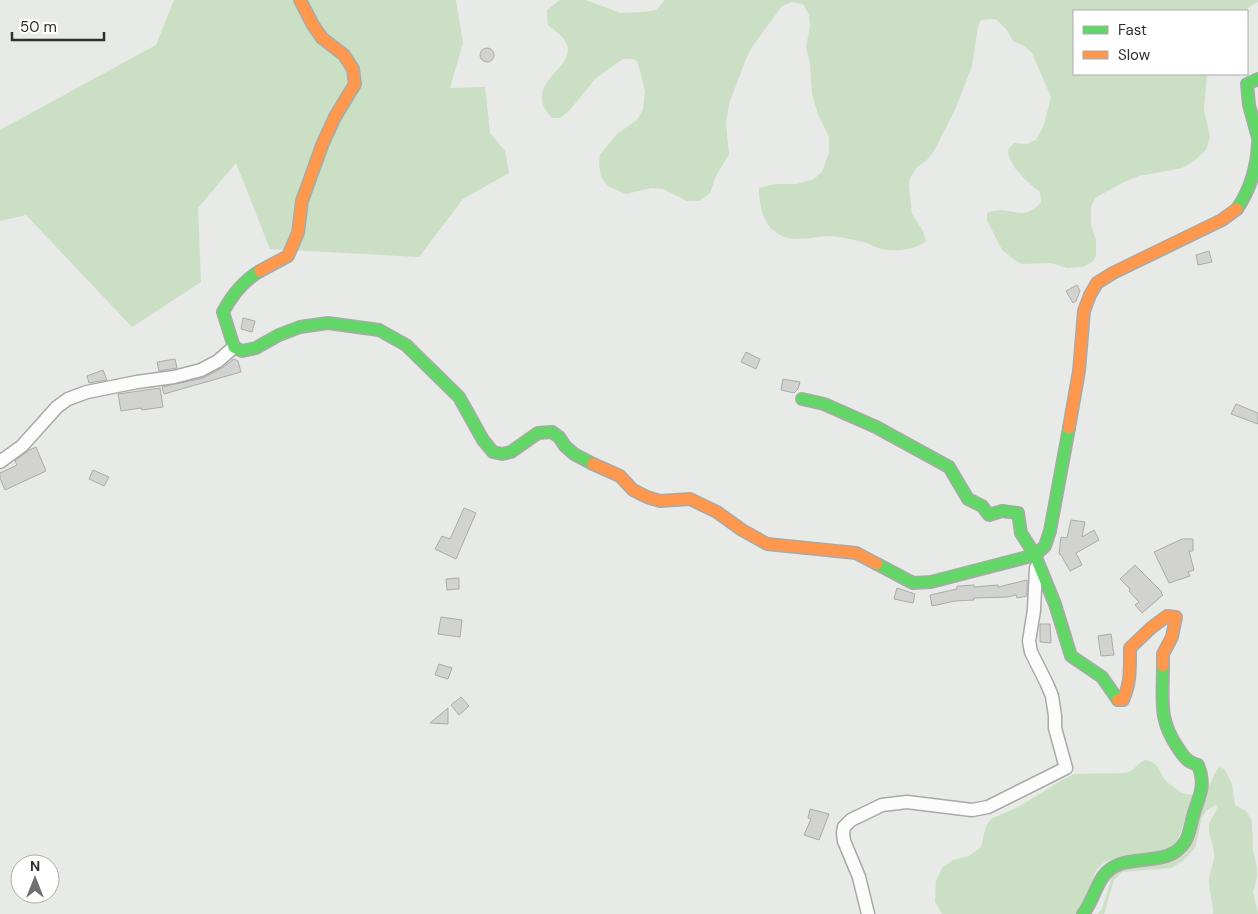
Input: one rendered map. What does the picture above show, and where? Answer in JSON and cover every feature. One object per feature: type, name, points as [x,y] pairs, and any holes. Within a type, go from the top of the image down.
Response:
[{"type":"main road","points":[[300,0],[322,38],[344,55],[353,69],[354,84],[323,143],[302,201],[298,233],[288,256],[248,278],[230,298],[222,312],[234,347],[242,351],[256,348],[279,335],[300,327],[328,323],[379,330],[406,345],[459,397],[482,440],[493,452],[502,454],[511,452],[538,432],[552,432],[574,454],[620,476],[633,490],[647,497],[660,501],[690,499],[699,505],[717,512],[742,530],[768,544],[856,553],[913,583],[931,582],[1035,555],[1045,546],[1050,531],[1079,371],[1084,311],[1090,295],[1097,283],[1113,273],[1213,224],[1238,208],[1257,160],[1258,143]]},
{"type":"main road","points":[[1258,80],[1247,84],[1247,96],[1256,122],[1258,138]]},
{"type":"main road","points":[[802,399],[824,404],[876,427],[949,467],[968,499],[982,506],[989,515],[1002,511],[1018,513],[1021,533],[1035,555],[1055,604],[1071,656],[1102,677],[1117,700],[1123,700],[1128,692],[1130,682],[1130,648],[1167,616],[1176,617],[1172,637],[1163,654],[1164,718],[1168,734],[1187,761],[1198,765],[1202,775],[1202,789],[1184,844],[1179,850],[1156,859],[1128,861],[1108,870],[1101,879],[1094,897],[1083,914]]},
{"type":"street","points":[[0,462],[22,446],[57,407],[68,399],[87,392],[136,382],[174,377],[201,370],[218,360],[234,347]]},
{"type":"street","points":[[868,914],[859,877],[844,841],[844,827],[851,820],[882,805],[907,802],[972,810],[988,807],[1066,768],[1055,728],[1052,696],[1031,652],[1030,646],[1036,583],[1035,555]]},
{"type":"green space","points":[[174,0],[455,0],[463,43],[450,88],[485,87],[490,133],[505,151],[509,173],[463,199],[419,257],[270,249],[236,163],[198,208],[201,282],[132,327],[26,215],[0,221],[0,130],[156,45]]},
{"type":"green space","points":[[560,0],[585,0],[621,13],[656,10],[665,0],[1258,0],[1247,10],[1073,10],[1073,75],[1207,75],[1204,110],[1210,137],[1206,150],[1194,161],[1182,168],[1139,176],[1095,198],[1091,208],[1091,225],[1096,240],[1096,256],[1092,262],[1083,267],[1067,268],[1051,263],[1022,264],[1016,261],[1002,250],[987,220],[987,213],[1002,210],[1028,212],[1041,202],[1040,192],[1015,168],[1011,162],[1008,150],[1014,143],[1027,144],[1036,140],[1044,125],[1051,97],[1032,53],[1024,46],[1013,41],[1007,30],[997,20],[981,20],[978,26],[972,66],[955,110],[934,151],[926,161],[917,167],[910,178],[912,214],[923,231],[926,241],[905,250],[893,250],[882,249],[867,243],[835,236],[792,239],[774,231],[763,215],[759,188],[776,184],[797,184],[814,179],[822,172],[829,153],[829,137],[818,114],[812,94],[810,63],[806,48],[810,26],[809,15],[803,4],[792,2],[782,6],[752,47],[729,104],[726,123],[729,154],[716,176],[710,193],[699,201],[687,201],[663,189],[651,188],[626,194],[608,186],[601,177],[600,155],[617,134],[637,120],[643,109],[645,92],[637,62],[634,59],[623,59],[595,79],[569,111],[560,118],[552,118],[543,105],[542,94],[546,85],[565,59],[568,50],[564,39],[548,25],[547,10]]},
{"type":"green space","points":[[1145,760],[1157,766],[1165,780],[1181,793],[1194,795],[1178,839],[1171,846],[1162,851],[1116,858],[1099,867],[1093,878],[1086,900],[1078,914],[942,914],[935,902],[936,881],[942,868],[953,860],[969,856],[981,847],[986,826],[991,819],[1020,806],[1074,774],[1126,773]]},
{"type":"green space","points":[[1219,767],[1225,770],[1232,784],[1235,805],[1246,811],[1252,821],[1253,850],[1257,868],[1253,892],[1258,914],[1213,914],[1209,879],[1214,853],[1209,824],[1217,809],[1215,805],[1206,811],[1202,817],[1195,848],[1183,861],[1171,868],[1122,872],[1114,880],[1104,914],[1098,914],[1102,909],[1113,873],[1183,856],[1188,851],[1195,836],[1205,796]]},
{"type":"building","points":[[484,48],[490,48],[494,55],[490,62],[484,62],[480,58],[480,52]]},
{"type":"building","points":[[1209,251],[1212,262],[1198,265],[1196,255]]},
{"type":"building","points":[[1077,285],[1080,291],[1076,301],[1073,303],[1066,291]]},
{"type":"building","points":[[243,318],[255,321],[252,332],[241,329]]},
{"type":"building","points":[[746,352],[760,359],[756,369],[741,362]]},
{"type":"building","points":[[175,359],[177,368],[159,371],[157,362]]},
{"type":"building","points":[[234,359],[238,361],[241,372],[164,394],[162,387],[203,378]]},
{"type":"building","points":[[103,370],[107,380],[89,383],[87,376]]},
{"type":"building","points":[[783,379],[800,382],[798,389],[794,393],[781,390]]},
{"type":"building","points":[[160,388],[163,407],[121,411],[118,394]]},
{"type":"building","points":[[1236,404],[1258,413],[1258,424],[1231,414]]},
{"type":"building","points":[[36,447],[46,471],[5,490],[0,473],[17,465],[15,461]]},
{"type":"building","points":[[93,470],[109,477],[104,486],[89,479]]},
{"type":"building","points":[[464,508],[476,513],[456,559],[435,549],[442,536],[450,539]]},
{"type":"building","points":[[1071,520],[1085,522],[1082,537],[1094,530],[1099,540],[1076,553],[1082,565],[1070,571],[1059,554],[1061,537],[1067,538]]},
{"type":"building","points":[[1182,539],[1193,539],[1193,551],[1189,551],[1194,570],[1188,572],[1190,576],[1169,583],[1154,552]]},
{"type":"building","points":[[1135,565],[1163,595],[1142,613],[1135,605],[1139,602],[1120,579]]},
{"type":"building","points":[[459,578],[459,589],[447,590],[446,579]]},
{"type":"building","points":[[1027,580],[1027,596],[1017,598],[1016,595],[974,598],[974,600],[955,601],[932,606],[930,595],[957,589],[957,586],[998,585],[998,587]]},
{"type":"building","points":[[897,588],[915,594],[913,603],[894,599]]},
{"type":"building","points":[[441,617],[462,620],[460,637],[438,634]]},
{"type":"building","points":[[1040,624],[1050,624],[1051,643],[1040,642]]},
{"type":"building","points":[[1111,634],[1114,655],[1101,656],[1098,636]]},
{"type":"building","points":[[439,664],[452,668],[448,679],[435,675]]},
{"type":"building","points":[[461,697],[469,706],[459,715],[451,705]]},
{"type":"building","points":[[448,708],[448,724],[430,723]]},
{"type":"building","points":[[810,809],[829,814],[819,840],[804,835],[811,819],[808,818]]},
{"type":"traffic: fast","points":[[1258,79],[1247,84],[1249,105],[1258,138]]},
{"type":"traffic: fast","points":[[1237,209],[1246,194],[1252,178],[1258,143]]},
{"type":"traffic: fast","points":[[260,271],[238,289],[223,312],[234,347],[242,351],[256,348],[279,335],[300,327],[328,323],[379,330],[406,345],[459,397],[483,440],[493,452],[502,454],[511,452],[538,433],[552,432],[574,454],[593,464]]},
{"type":"traffic: fast","points":[[802,399],[824,404],[876,427],[949,467],[968,499],[982,506],[989,515],[1002,511],[1018,513],[1021,533],[1035,555],[1055,604],[1071,656],[1102,677],[1118,700]]},
{"type":"traffic: fast","points":[[877,564],[913,583],[931,582],[1035,555],[1045,546],[1050,531],[1069,428]]},
{"type":"traffic: fast","points":[[1083,914],[1101,880],[1108,871],[1126,862],[1169,855],[1178,850],[1188,835],[1200,795],[1202,778],[1198,765],[1184,757],[1167,728],[1162,699],[1163,666]]},
{"type":"traffic: slow","points":[[260,271],[288,256],[298,233],[302,201],[323,143],[335,117],[355,84],[353,69],[344,55],[322,38],[300,0]]},
{"type":"traffic: slow","points":[[1069,428],[1079,371],[1084,311],[1097,283],[1113,273],[1222,220],[1237,209]]},
{"type":"traffic: slow","points":[[593,464],[620,476],[633,490],[647,497],[660,501],[690,499],[717,512],[742,530],[767,544],[856,553],[877,564]]},
{"type":"traffic: slow","points":[[1118,700],[1123,700],[1127,687],[1130,674],[1130,648],[1167,616],[1176,617],[1172,637],[1163,654],[1163,666]]}]
